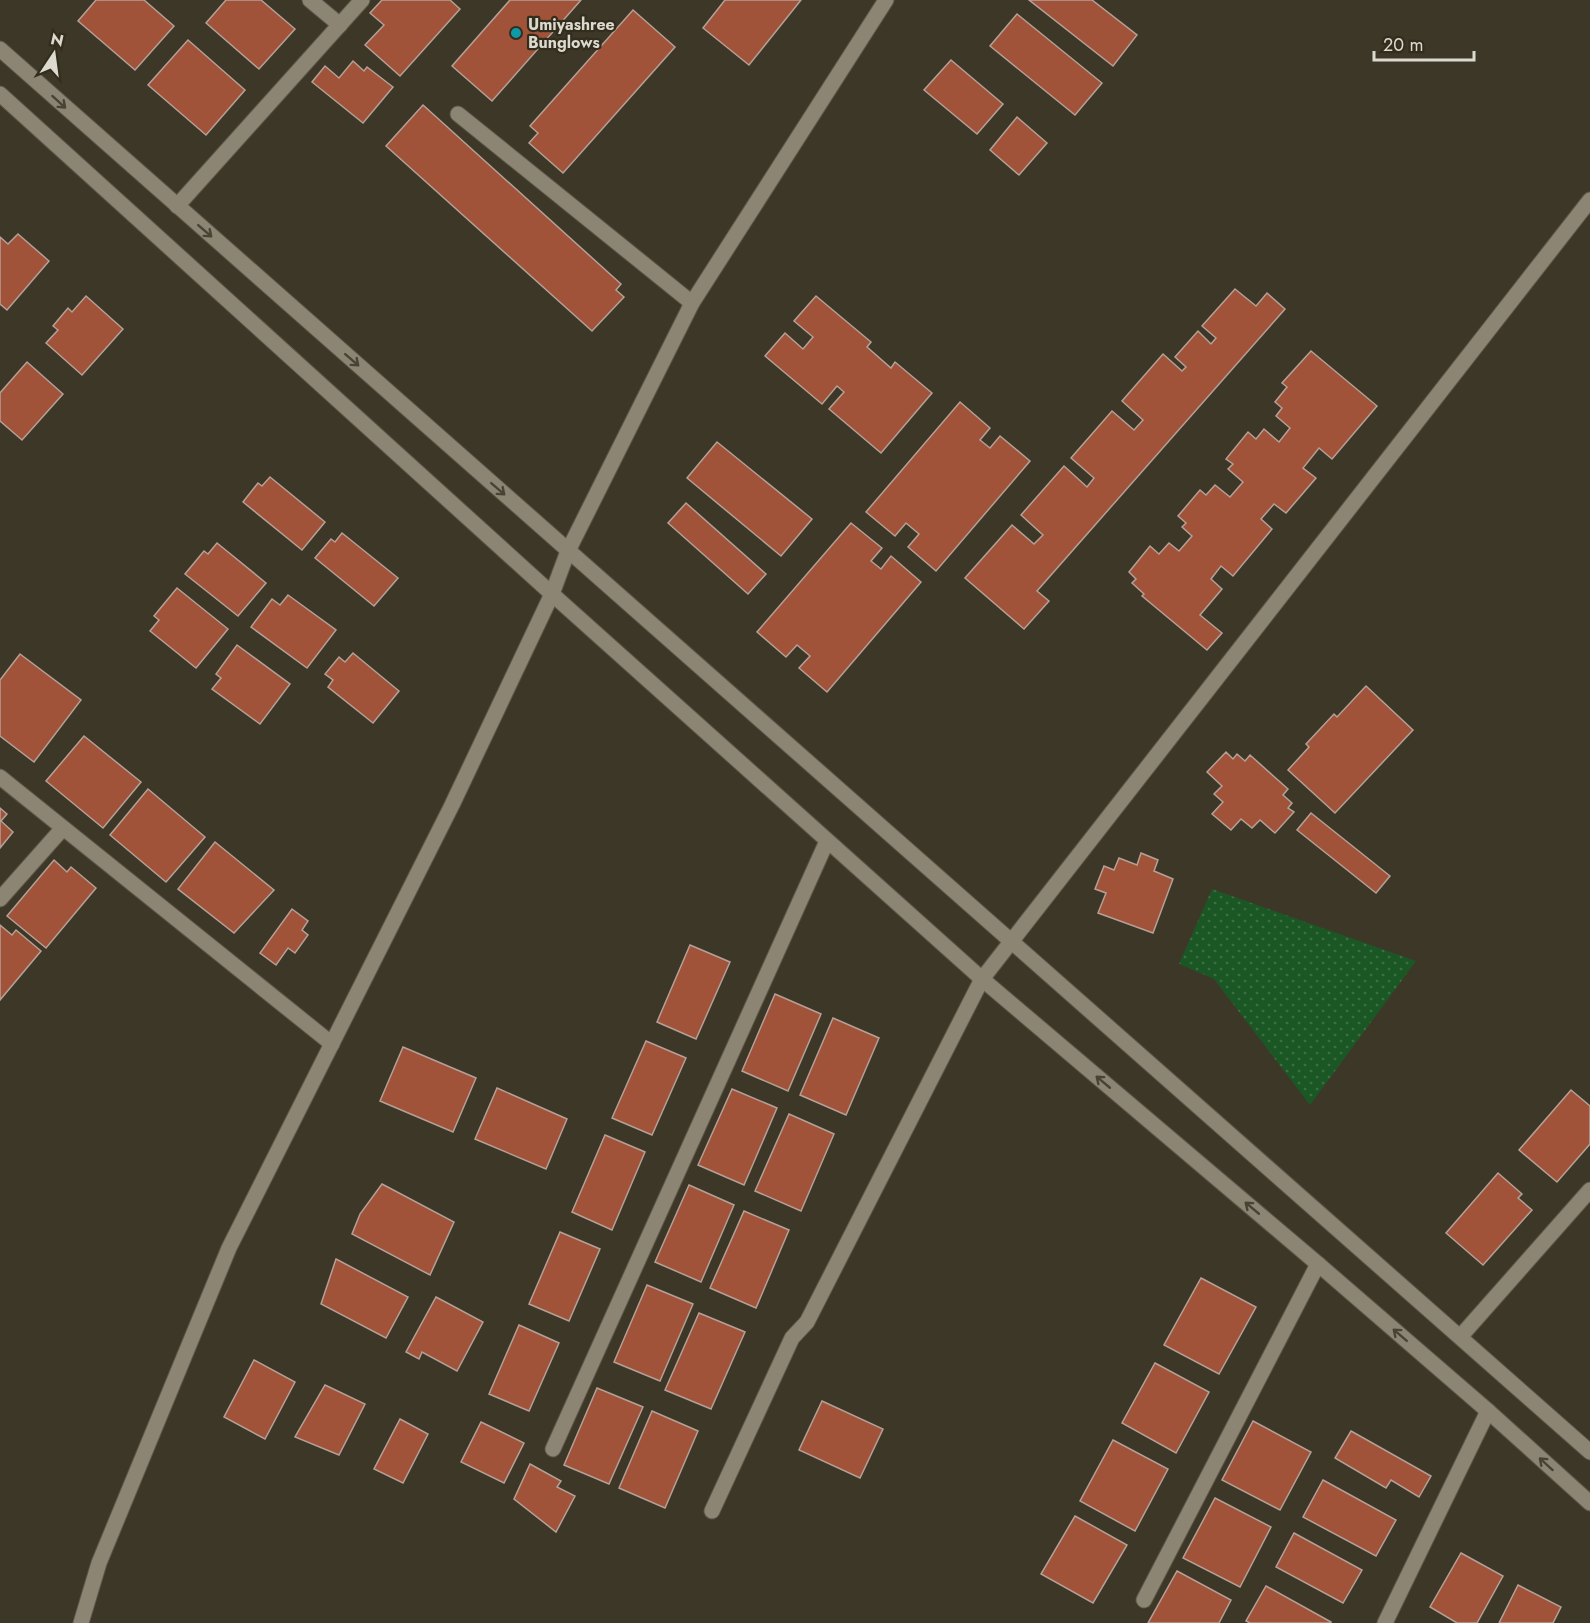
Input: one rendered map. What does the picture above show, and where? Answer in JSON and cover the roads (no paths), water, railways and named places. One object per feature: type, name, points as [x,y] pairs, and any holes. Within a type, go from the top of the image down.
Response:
[{"type":"street","points":[[310,0],[340,25]]},
{"type":"street","points":[[177,206],[362,0]]},
{"type":"street","points":[[81,1623],[99,1563],[229,1248],[452,805],[552,594],[568,551],[692,303],[886,0]]},
{"type":"street","points":[[0,49],[1590,1452]]},
{"type":"street","points":[[0,94],[552,594],[982,979],[1318,1264],[1590,1503]]},
{"type":"street","points":[[458,114],[692,303]]},
{"type":"street","points":[[712,1511],[792,1338],[807,1322],[982,979],[1590,200]]},
{"type":"street","points":[[0,777],[332,1044]]},
{"type":"street","points":[[0,899],[63,828]]},
{"type":"street","points":[[553,1449],[827,841]]},
{"type":"street","points":[[1460,1337],[1590,1190]]},
{"type":"street","points":[[1144,1600],[1318,1264]]},
{"type":"street","points":[[1384,1623],[1488,1411]]},
{"type":"place","name":"Umiyashree Bunglows","points":[[516,33]]}]
